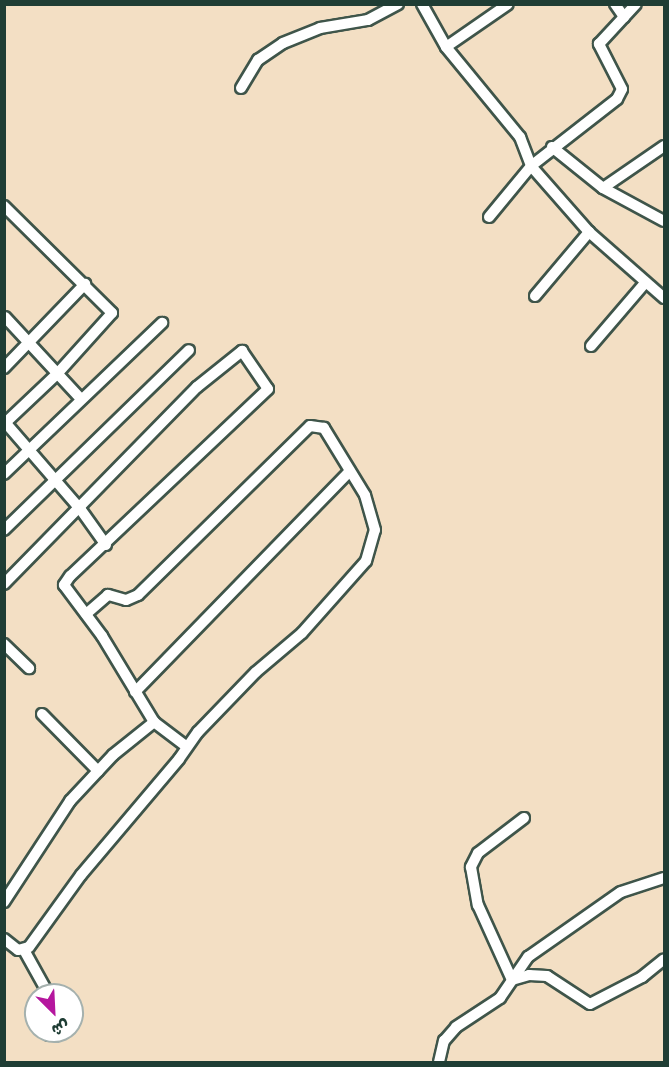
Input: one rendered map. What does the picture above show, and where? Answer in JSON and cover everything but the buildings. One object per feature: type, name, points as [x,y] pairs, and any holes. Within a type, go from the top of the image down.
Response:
[{"type":"street","points":[[240,88],[258,60],[283,43],[320,28],[368,20],[398,4]]},
{"type":"street","points":[[422,4],[446,47],[520,137],[531,166],[589,232],[664,298]]},
{"type":"street","points":[[446,47],[508,4]]},
{"type":"street","points":[[615,4],[624,17]]},
{"type":"street","points":[[489,216],[531,166],[620,94],[620,84],[599,44],[636,4]]},
{"type":"street","points":[[603,188],[664,146]]},
{"type":"street","points":[[552,147],[603,188],[664,221]]},
{"type":"street","points":[[4,206],[112,313],[58,373],[5,422],[81,510],[106,545]]},
{"type":"street","points":[[535,296],[589,232]]},
{"type":"street","points":[[591,346],[645,283]]},
{"type":"street","points":[[4,368],[85,284]]},
{"type":"street","points":[[5,316],[81,399]]},
{"type":"street","points":[[4,474],[162,323]]},
{"type":"street","points":[[4,530],[57,482],[189,350]]},
{"type":"street","points":[[4,584],[52,532],[81,510],[197,387],[242,351],[268,389],[106,545],[64,582],[67,592],[86,615],[154,722],[187,747]]},
{"type":"street","points":[[24,950],[187,747],[256,672],[315,620],[366,561],[375,530],[365,495],[324,428],[310,426],[144,590],[126,600],[108,595],[86,615]]},
{"type":"street","points":[[135,692],[350,471]]},
{"type":"street","points":[[4,644],[29,668]]},
{"type":"street","points":[[42,714],[98,771]]},
{"type":"street","points":[[4,902],[49,830],[98,771],[154,722]]},
{"type":"street","points":[[512,980],[478,905],[471,867],[478,853],[524,818]]},
{"type":"street","points":[[439,1062],[444,1041],[456,1027],[500,998],[520,965],[579,918],[621,892],[664,878]]},
{"type":"street","points":[[4,939],[24,950],[42,983]]},
{"type":"street","points":[[512,980],[547,976],[584,1003],[590,1004],[642,977],[664,958]]}]
